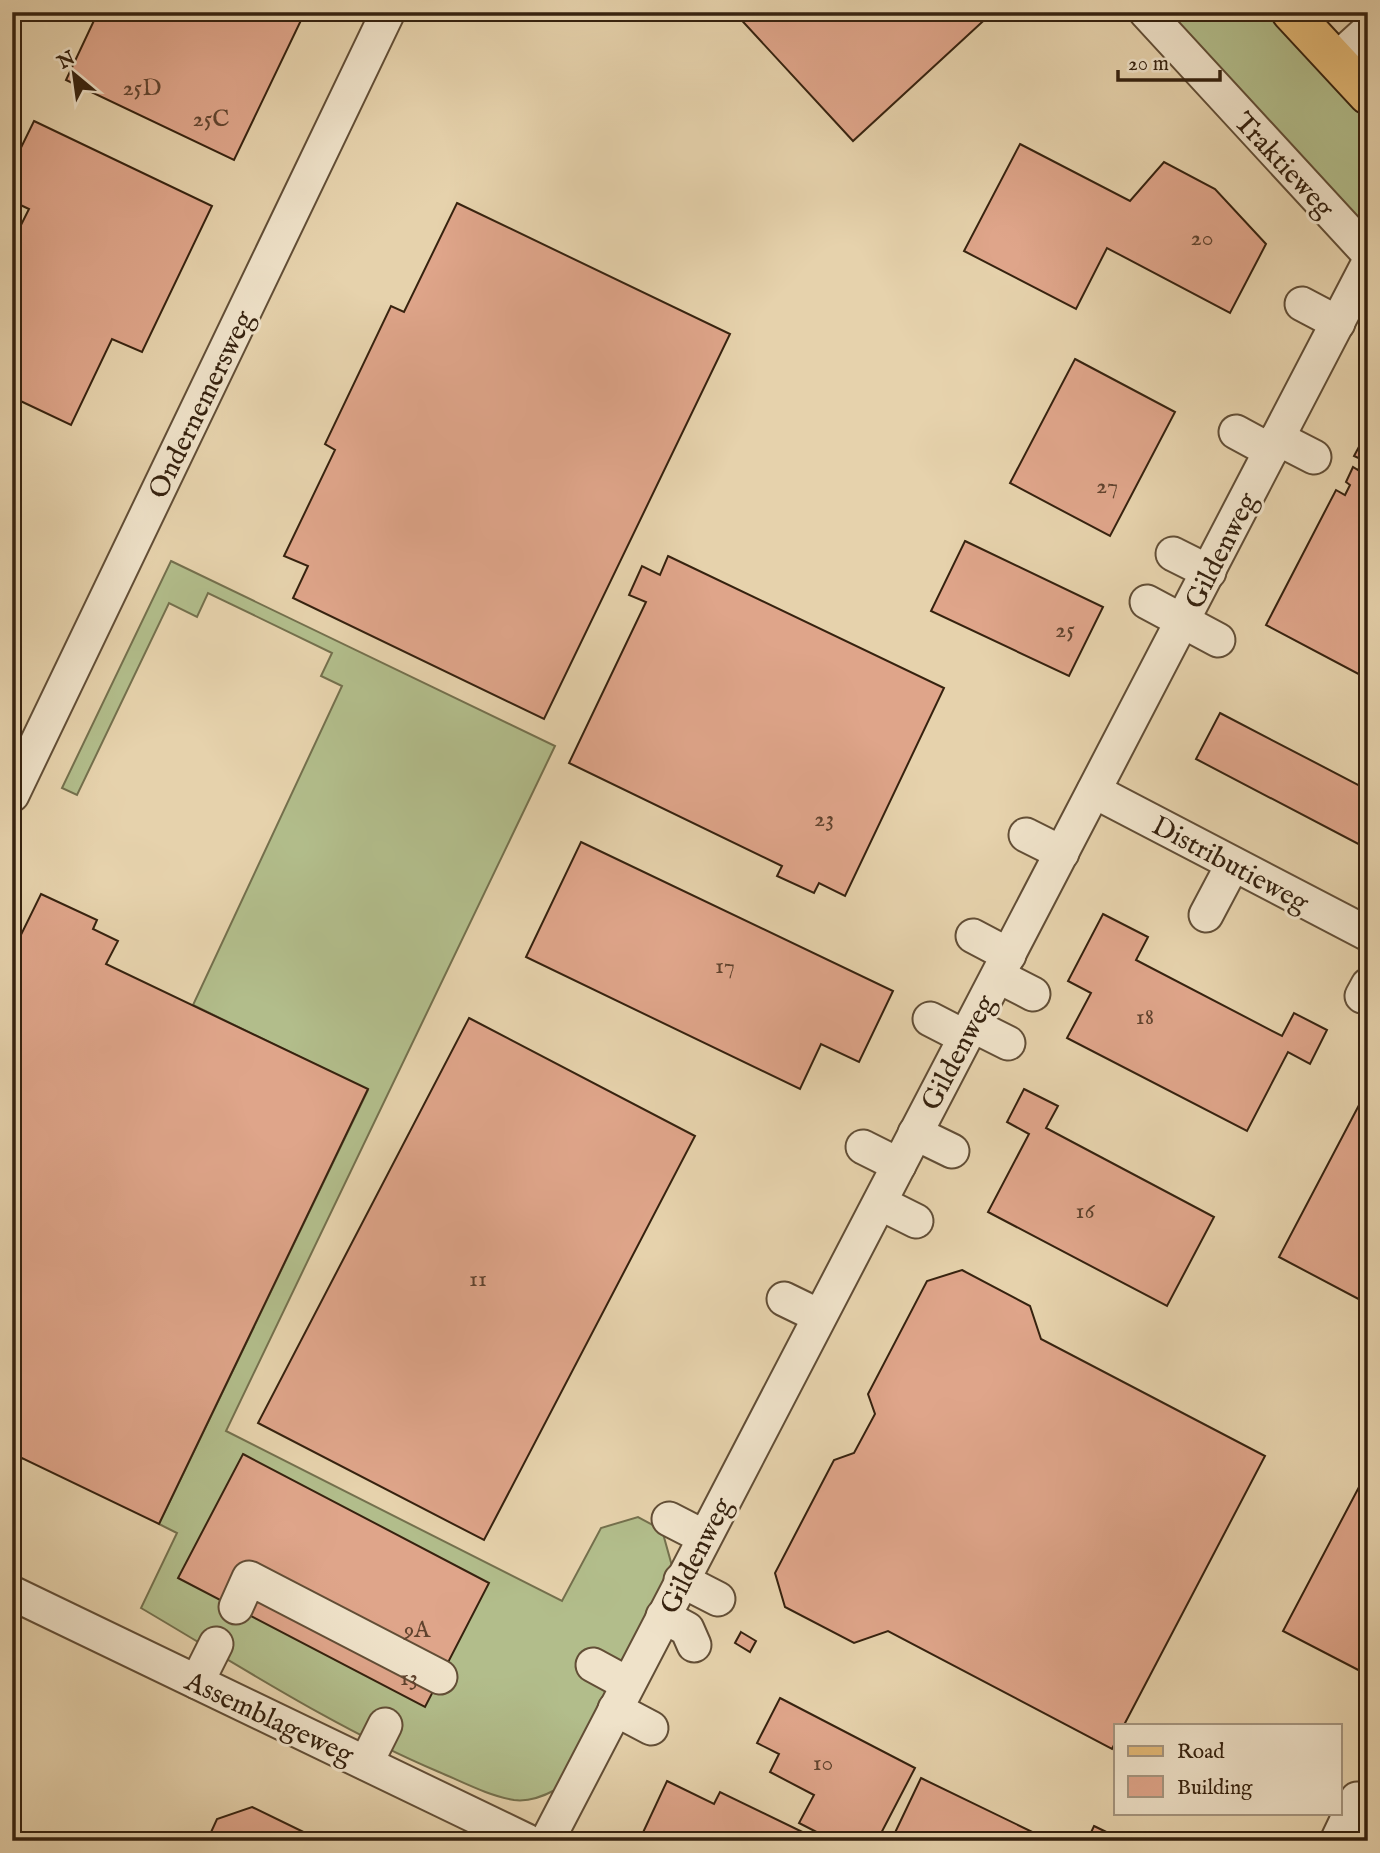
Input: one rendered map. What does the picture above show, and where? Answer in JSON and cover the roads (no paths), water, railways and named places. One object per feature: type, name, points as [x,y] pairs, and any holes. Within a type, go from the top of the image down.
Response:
[{"type":"main road","points":[[1291,12],[1368,95]]},
{"type":"street","name":"Ondernemersweg","points":[[12,795],[387,12]]},
{"type":"street","name":"Traktieweg","points":[[1146,12],[1189,72],[1368,253]]},
{"type":"street","points":[[1336,60],[1368,31]]},
{"type":"street","name":"Gildenweg","points":[[547,1841],[1274,444],[1338,323],[1364,284]]},
{"type":"street","points":[[1302,304],[1338,323]]},
{"type":"street","points":[[1236,432],[1314,457]]},
{"type":"street","points":[[1173,554],[1209,572]]},
{"type":"street","points":[[1147,602],[1218,640]]},
{"type":"street","name":"Distributieweg","points":[[1094,791],[1368,934]]},
{"type":"street","points":[[1026,835],[1062,853]]},
{"type":"street","points":[[1206,915],[1233,864]]},
{"type":"street","points":[[973,936],[1033,994]]},
{"type":"street","points":[[930,1020],[1007,1043]]},
{"type":"street","points":[[915,1133],[952,1151]]},
{"type":"street","points":[[863,1147],[899,1165]]},
{"type":"street","points":[[880,1203],[916,1220]]},
{"type":"street","points":[[784,1299],[819,1316]]},
{"type":"street","points":[[669,1519],[704,1537]]},
{"type":"street","points":[[236,1607],[249,1578],[440,1678]]},
{"type":"street","points":[[681,1580],[718,1599]]},
{"type":"street","name":"Assemblageweg","points":[[12,1593],[527,1841]]},
{"type":"street","points":[[663,1616],[687,1629],[694,1645]]},
{"type":"street","points":[[197,1682],[216,1644]]},
{"type":"street","points":[[593,1665],[651,1728]]},
{"type":"street","points":[[366,1763],[385,1726]]},
{"type":"street","points":[[1337,1841],[1357,1799]]}]
